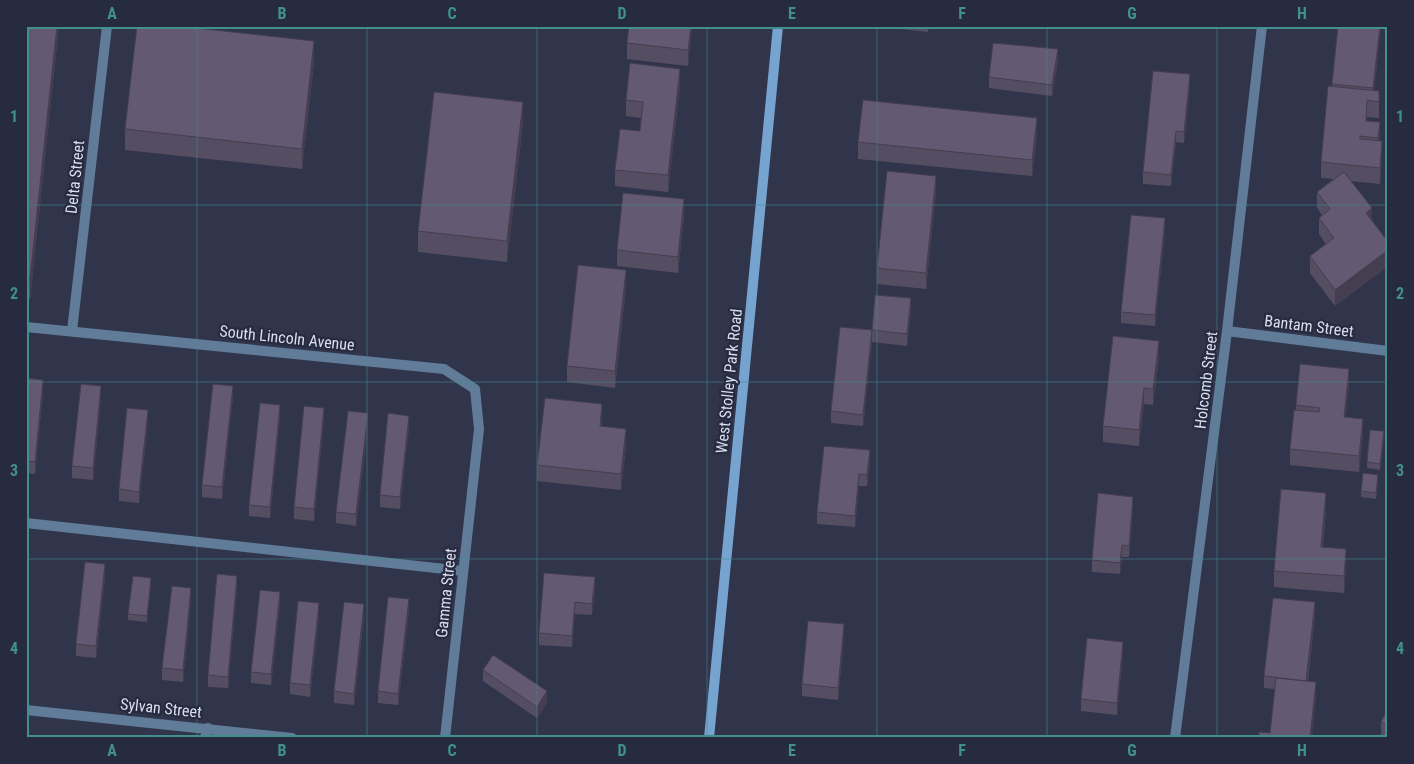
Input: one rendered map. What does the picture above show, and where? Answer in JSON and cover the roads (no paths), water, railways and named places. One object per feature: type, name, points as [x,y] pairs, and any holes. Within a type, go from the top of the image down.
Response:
[{"type":"main road","name":"West Stolley Park Road","points":[[709,738],[778,26]]},
{"type":"street","name":"Delta Street","points":[[72,332],[107,26]]},
{"type":"street","name":"Holcomb Street","points":[[1175,738],[1227,331],[1262,26]]},
{"type":"street","name":"South Lincoln Avenue","points":[[26,327],[444,369],[475,389],[479,429],[477,452]]},
{"type":"street","name":"Bantam Street","points":[[1227,331],[1388,351]]},
{"type":"street","name":"Gamma Street","points":[[445,738],[477,452]]},
{"type":"street","points":[[26,522],[463,571]]},
{"type":"street","name":"Sylvan Street","points":[[26,710],[207,733],[292,738]]}]
